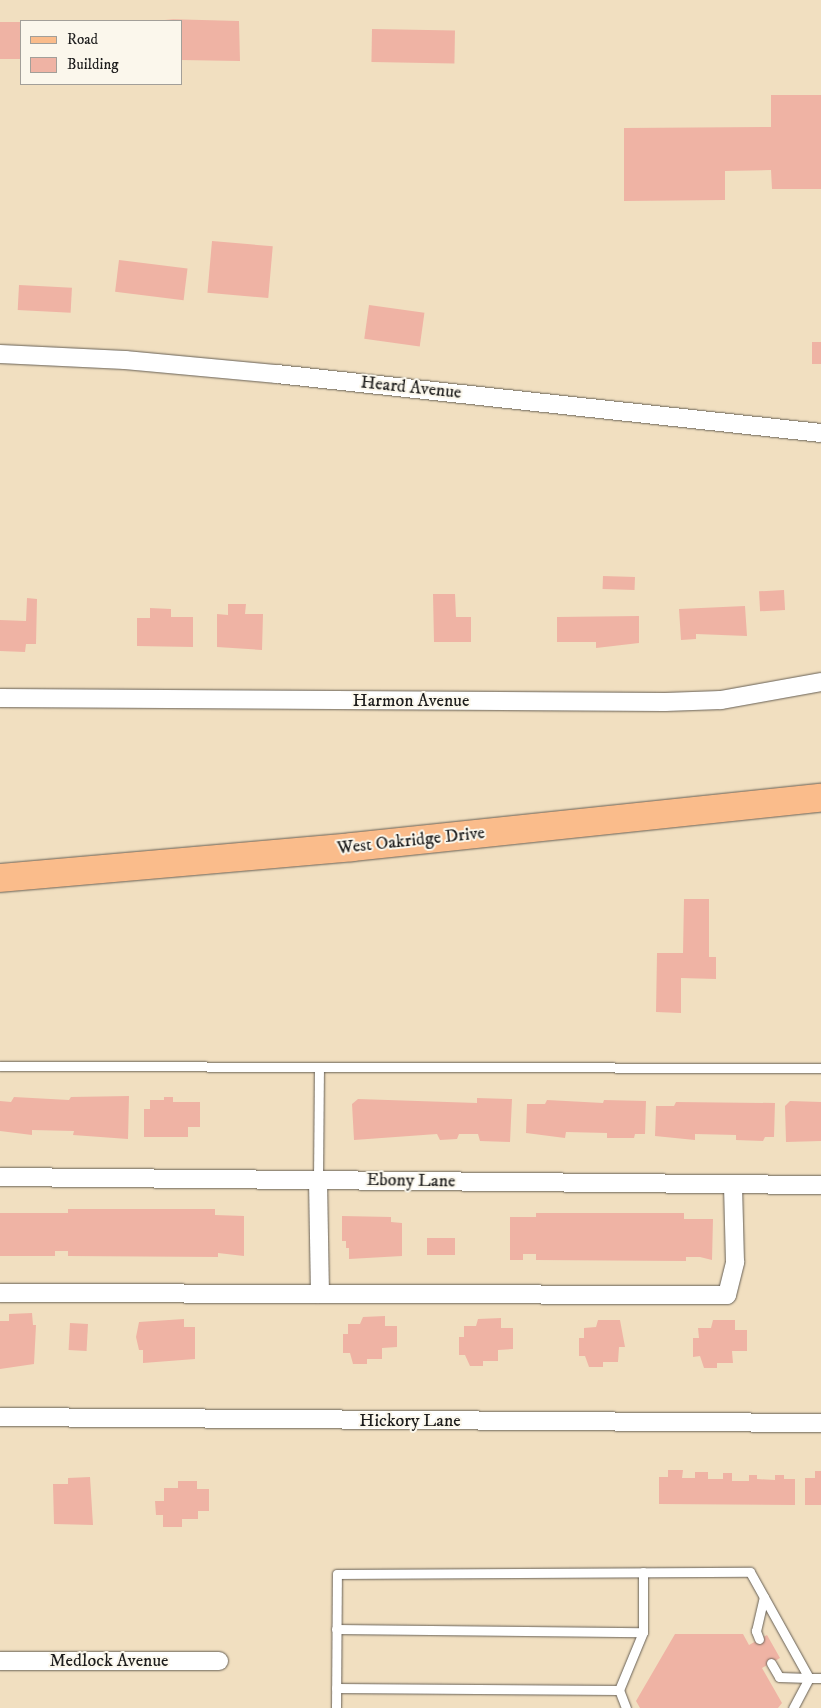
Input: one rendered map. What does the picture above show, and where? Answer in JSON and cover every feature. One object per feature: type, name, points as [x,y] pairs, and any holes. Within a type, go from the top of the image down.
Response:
[{"type":"main road","name":"West Oakridge Drive","points":[[0,878],[352,847],[821,798]]},
{"type":"street","name":"Heard Avenue","points":[[0,354],[125,360],[277,374],[821,433]]},
{"type":"street","name":"Harmon Avenue","points":[[0,698],[665,702],[721,700],[821,682]]},
{"type":"street","name":"Ebony Lane","points":[[0,1176],[821,1185]]},
{"type":"street","points":[[318,1180],[320,1294]]},
{"type":"street","points":[[0,1293],[727,1295],[732,1284],[735,1262],[732,1184]]},
{"type":"street","name":"Hickory Lane","points":[[0,1417],[821,1423]]},
{"type":"street","name":"Medlock Avenue","points":[[0,1660],[219,1661]]},
{"type":"lane","points":[[0,1066],[821,1068]]},
{"type":"lane","points":[[318,1180],[319,1067]]},
{"type":"lane","points":[[626,1708],[618,1690],[643,1632],[643,1572]]},
{"type":"lane","points":[[336,1708],[336,1574],[750,1572],[809,1678]]},
{"type":"lane","points":[[759,1639],[756,1631],[764,1597]]},
{"type":"lane","points":[[336,1629],[643,1632]]},
{"type":"lane","points":[[771,1663],[779,1677],[821,1678]]},
{"type":"lane","points":[[793,1708],[809,1678]]},
{"type":"lane","points":[[336,1688],[618,1690]]},
{"type":"building","points":[[165,19],[239,21],[240,61],[182,60],[182,20]]},
{"type":"building","points":[[0,22],[20,22],[20,59],[0,59]]},
{"type":"building","points":[[372,29],[455,30],[454,63],[371,62]]},
{"type":"building","points":[[771,95],[821,95],[821,189],[772,189],[771,170],[725,171],[725,200],[624,201],[624,128],[771,127]]},
{"type":"building","points":[[212,241],[273,246],[268,298],[207,293]]},
{"type":"building","points":[[119,260],[187,268],[184,300],[115,292]]},
{"type":"building","points":[[19,285],[72,288],[71,313],[18,310]]},
{"type":"building","points":[[369,305],[424,313],[420,346],[364,339]]},
{"type":"building","points":[[812,342],[821,342],[821,364],[812,364]]},
{"type":"building","points":[[603,576],[635,577],[635,590],[603,589]]},
{"type":"building","points":[[784,590],[785,610],[760,611],[759,591]]},
{"type":"building","points":[[433,594],[455,594],[456,617],[471,617],[471,642],[434,642]]},
{"type":"building","points":[[27,598],[37,599],[36,644],[26,644],[25,652],[0,651],[0,620],[26,621]]},
{"type":"building","points":[[228,604],[246,604],[245,614],[263,614],[262,650],[217,647],[217,614],[228,615]]},
{"type":"building","points":[[745,606],[747,636],[696,634],[696,639],[681,640],[679,609]]},
{"type":"building","points":[[150,608],[171,609],[171,617],[193,617],[193,647],[137,646],[137,618],[150,618]]},
{"type":"building","points":[[639,616],[639,643],[596,648],[596,642],[557,642],[557,617]]},
{"type":"building","points":[[684,899],[709,899],[709,957],[716,957],[716,979],[681,978],[681,1013],[656,1012],[657,953],[683,953]]},
{"type":"building","points":[[129,1096],[128,1139],[73,1135],[74,1131],[32,1130],[32,1135],[0,1131],[0,1101],[11,1102],[14,1097],[69,1100],[71,1097]]},
{"type":"building","points":[[164,1097],[173,1097],[173,1102],[200,1102],[200,1127],[188,1127],[188,1137],[144,1137],[144,1109],[150,1109],[150,1100],[164,1100]]},
{"type":"building","points":[[477,1098],[512,1099],[510,1142],[480,1141],[478,1134],[459,1134],[457,1139],[440,1140],[437,1134],[354,1140],[352,1104],[358,1099],[477,1103]]},
{"type":"building","points":[[547,1100],[603,1103],[604,1100],[646,1101],[645,1134],[635,1134],[634,1138],[607,1138],[607,1133],[566,1132],[565,1138],[526,1133],[527,1104],[545,1104]]},
{"type":"building","points":[[790,1101],[821,1102],[821,1141],[786,1142],[785,1106]]},
{"type":"building","points":[[676,1102],[775,1103],[774,1137],[765,1137],[763,1141],[736,1140],[736,1135],[695,1134],[695,1140],[655,1136],[656,1106],[674,1106]]},
{"type":"building","points":[[68,1209],[215,1209],[215,1215],[244,1216],[244,1256],[218,1253],[218,1257],[68,1256],[68,1251],[55,1251],[55,1256],[0,1256],[0,1213],[68,1213]]},
{"type":"building","points":[[536,1213],[684,1213],[684,1219],[713,1219],[712,1260],[700,1257],[686,1257],[686,1261],[536,1260],[536,1254],[523,1254],[523,1260],[510,1260],[510,1217],[536,1217]]},
{"type":"building","points":[[342,1216],[391,1217],[391,1222],[402,1223],[402,1256],[349,1259],[349,1248],[346,1248],[346,1241],[342,1241]]},
{"type":"building","points":[[427,1238],[455,1238],[455,1255],[427,1255]]},
{"type":"building","points":[[32,1313],[33,1325],[36,1325],[34,1364],[0,1369],[0,1321],[9,1321],[9,1314]]},
{"type":"building","points":[[385,1316],[385,1326],[397,1326],[397,1347],[382,1348],[382,1359],[367,1359],[367,1364],[353,1364],[350,1353],[343,1353],[343,1334],[348,1334],[348,1324],[360,1324],[363,1317]]},
{"type":"building","points":[[501,1318],[501,1328],[513,1328],[513,1349],[498,1350],[498,1361],[483,1361],[483,1366],[470,1366],[465,1355],[459,1355],[459,1337],[464,1337],[464,1326],[476,1326],[478,1319]]},
{"type":"building","points":[[184,1319],[184,1327],[195,1327],[195,1359],[143,1363],[143,1350],[139,1350],[136,1337],[139,1322]]},
{"type":"building","points":[[598,1320],[620,1320],[625,1347],[619,1347],[618,1362],[603,1362],[603,1367],[589,1367],[585,1356],[579,1356],[579,1338],[584,1338],[584,1328],[596,1327]]},
{"type":"building","points":[[713,1320],[735,1320],[735,1330],[747,1330],[747,1351],[732,1351],[733,1363],[717,1363],[717,1368],[704,1368],[700,1356],[693,1357],[693,1338],[699,1338],[698,1328],[711,1328]]},
{"type":"building","points":[[70,1323],[88,1324],[87,1351],[69,1350]]},
{"type":"building","points":[[668,1470],[683,1470],[682,1478],[695,1478],[695,1472],[708,1472],[708,1479],[723,1479],[723,1473],[732,1473],[732,1481],[749,1481],[749,1475],[757,1475],[757,1479],[775,1480],[775,1475],[784,1475],[784,1479],[795,1479],[795,1505],[659,1504],[659,1477],[668,1477]]},
{"type":"building","points":[[815,1471],[821,1471],[821,1505],[805,1505],[805,1478],[815,1478]]},
{"type":"building","points":[[90,1477],[93,1525],[54,1524],[53,1484],[68,1484],[68,1478]]},
{"type":"building","points":[[178,1481],[197,1481],[197,1489],[209,1489],[209,1511],[198,1511],[198,1519],[182,1519],[182,1527],[163,1527],[163,1515],[156,1515],[155,1501],[164,1501],[164,1488],[178,1488]]},
{"type":"building","points":[[675,1634],[743,1634],[749,1645],[767,1635],[780,1658],[762,1668],[782,1703],[778,1708],[640,1708],[636,1701]]}]
